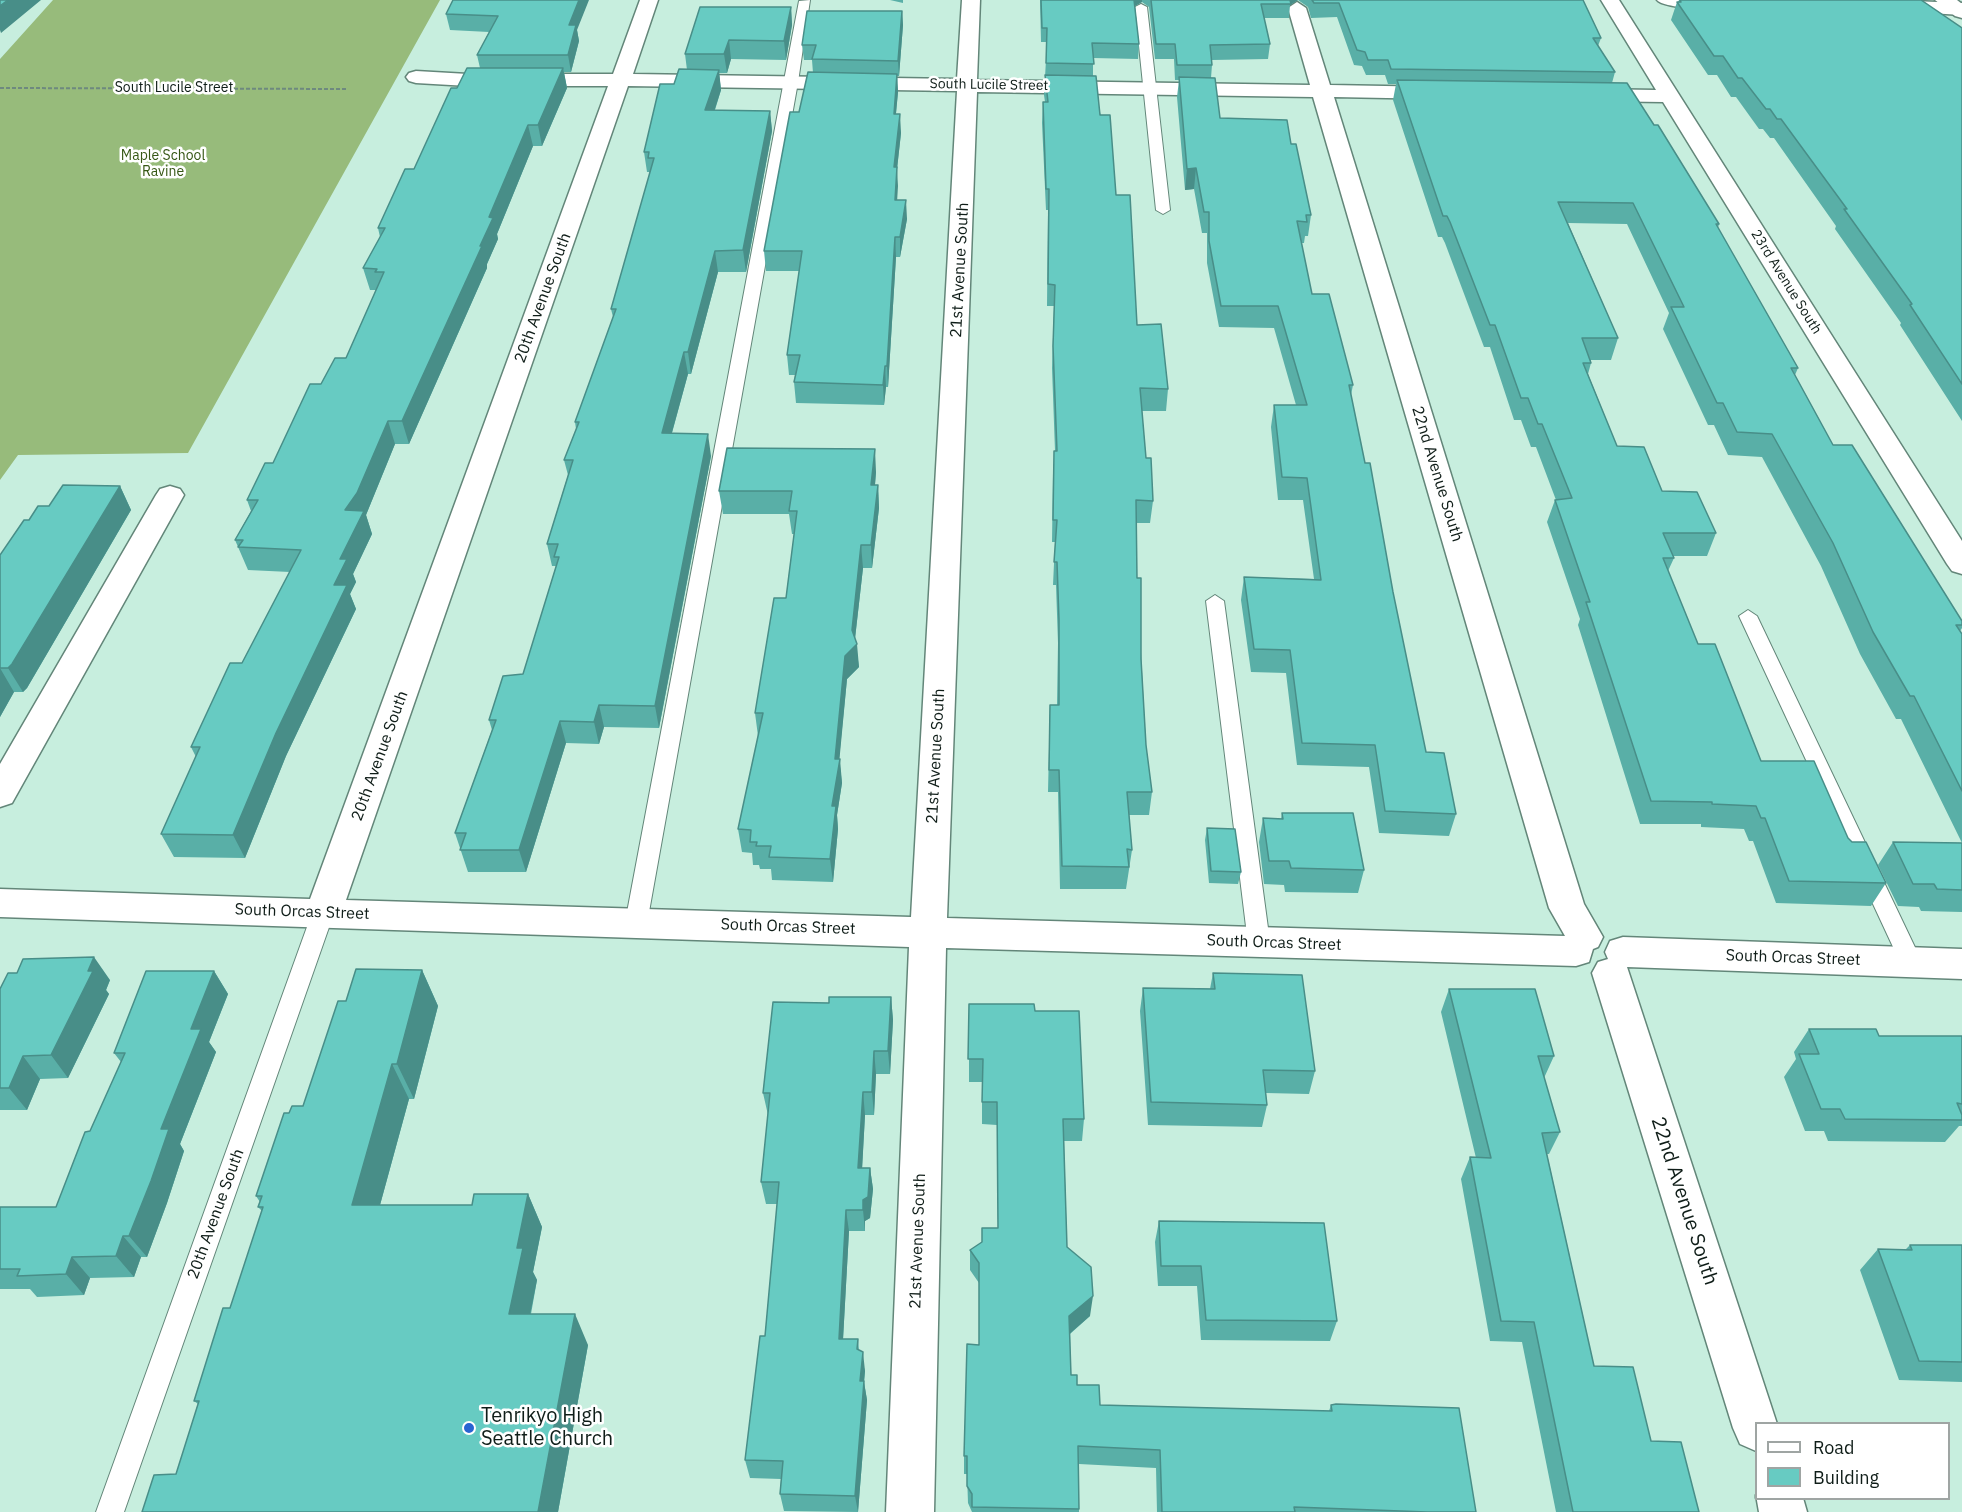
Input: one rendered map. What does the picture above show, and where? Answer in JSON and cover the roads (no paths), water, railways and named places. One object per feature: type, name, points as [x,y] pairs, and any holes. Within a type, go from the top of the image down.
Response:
[{"type":"street","name":"20th Avenue South","points":[[323,913],[650,0]]},
{"type":"street","name":"21st Avenue South","points":[[910,1512],[928,932],[969,85],[971,0]]},
{"type":"street","name":"23rd Avenue South","points":[[1610,0],[1962,564]]},
{"type":"street","points":[[1666,0],[1744,3]]},
{"type":"street","points":[[1863,5],[1957,7]]},
{"type":"street","name":"22nd Avenue South","points":[[1297,8],[1567,908],[1580,944],[1582,964],[1589,969],[1617,963],[1755,1425]]},
{"type":"street","name":"South Lucile Street","points":[[416,77],[468,80],[792,82],[1466,93]]},
{"type":"street","points":[[1573,94],[1669,96]]},
{"type":"street","points":[[0,794],[170,495]]},
{"type":"street","name":"South Orcas Street","points":[[0,903],[1259,944],[1580,944]]},
{"type":"street","name":"South Orcas Street","points":[[1617,963],[1911,962],[1962,964]]},
{"type":"lane","points":[[636,923],[792,82],[805,1]]},
{"type":"lane","points":[[1141,6],[1163,210]]},
{"type":"lane","points":[[1215,601],[1259,944]]},
{"type":"lane","points":[[1748,616],[1911,962]]},
{"type":"lane","name":"20th Avenue South","points":[[110,1512],[323,913]]},
{"type":"place","name":"Tenrikyo High Seattle Church","points":[[469,1428]]},
{"type":"park label","name":"Maple School Ravine","points":[[163,164]]}]
